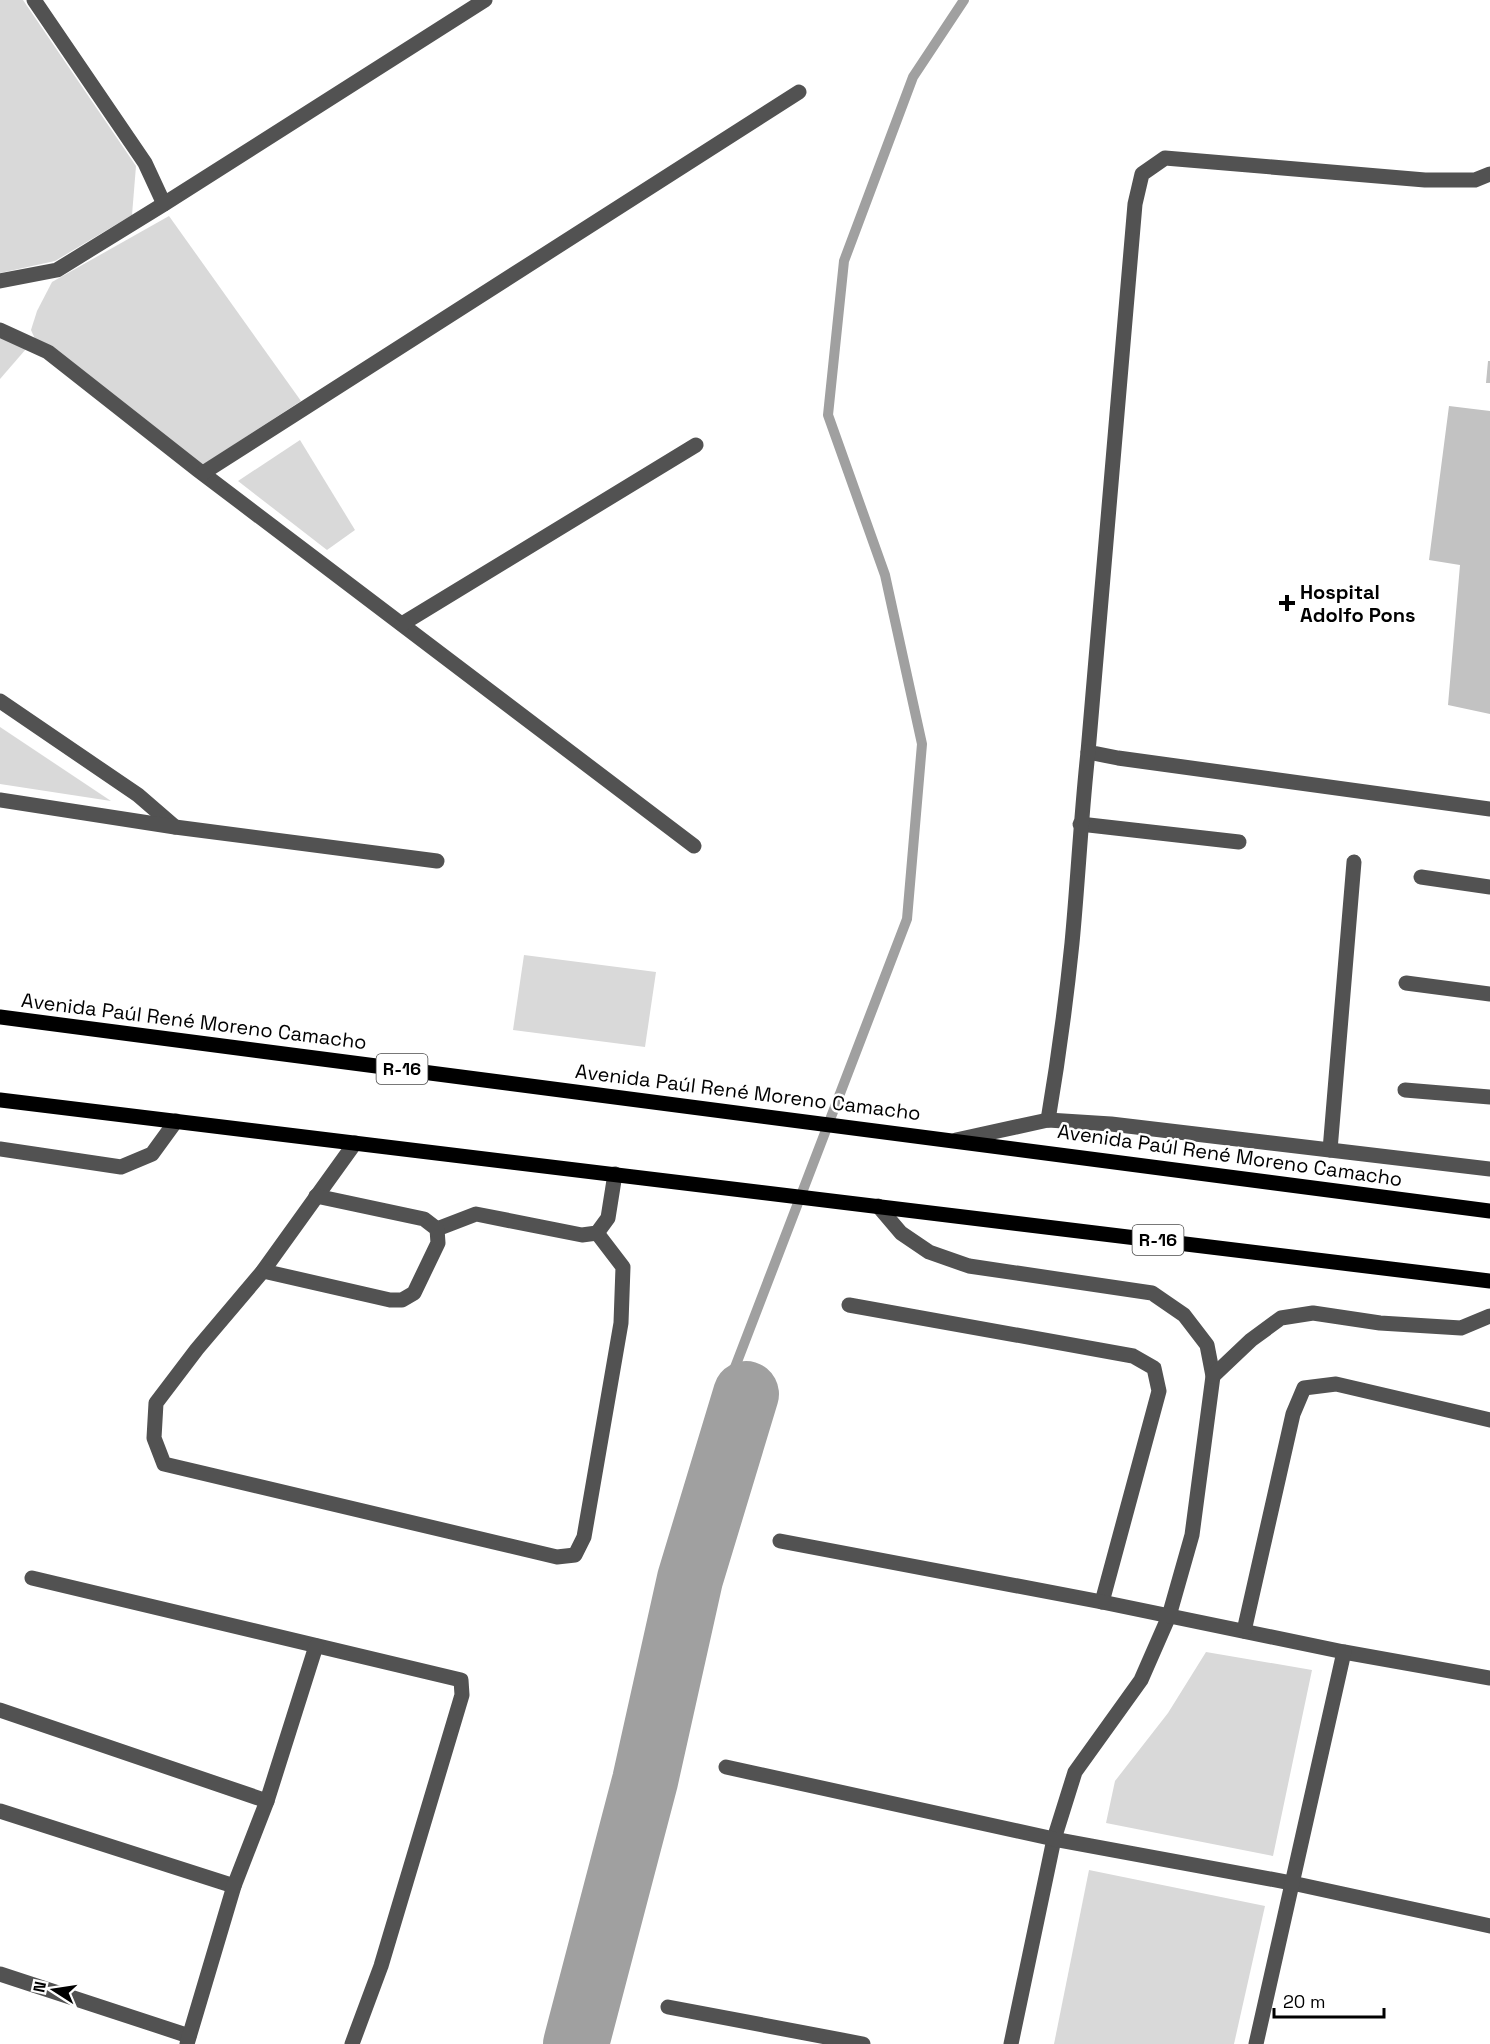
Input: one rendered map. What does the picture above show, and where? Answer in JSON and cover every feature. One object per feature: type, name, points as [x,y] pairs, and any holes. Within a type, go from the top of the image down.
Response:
[{"type":"main road","name":"Avenida Paúl René Moreno Camacho","points":[[0,1016],[1490,1211]]},
{"type":"main road","name":"R-16","points":[[0,1100],[1490,1281]]},
{"type":"street","points":[[33,0],[145,163],[164,204]]},
{"type":"street","points":[[0,281],[57,270],[485,0]]},
{"type":"street","points":[[203,473],[799,92]]},
{"type":"street","points":[[1048,1120],[1072,943],[1080,824],[1135,204],[1142,174],[1165,158],[1425,180],[1475,180],[1490,174]]},
{"type":"street","points":[[0,330],[48,352],[203,473],[694,846]]},
{"type":"street","points":[[402,624],[696,445]]},
{"type":"street","points":[[0,701],[138,795],[175,827]]},
{"type":"street","points":[[1088,752],[1118,759],[1490,809]]},
{"type":"street","points":[[0,800],[175,827],[437,861]]},
{"type":"street","points":[[1080,824],[1239,842]]},
{"type":"street","points":[[1330,1150],[1354,862]]},
{"type":"street","points":[[1420,878],[1490,887]]},
{"type":"street","points":[[1406,983],[1490,994]]},
{"type":"street","points":[[1405,1090],[1490,1096]]},
{"type":"street","points":[[956,1140],[1048,1120],[1111,1124],[1490,1169]]},
{"type":"street","points":[[0,1149],[121,1167],[152,1154],[176,1121]]},
{"type":"street","points":[[355,1143],[263,1271],[197,1349],[156,1403],[154,1438],[164,1464],[557,1557],[575,1555],[584,1537],[621,1323],[623,1268],[597,1233]]},
{"type":"street","points":[[437,1228],[476,1214],[582,1235],[597,1233],[608,1218],[615,1174]]},
{"type":"street","points":[[316,1196],[424,1219],[437,1228]]},
{"type":"street","points":[[878,1206],[902,1233],[929,1252],[969,1266],[1152,1293],[1184,1315],[1207,1345],[1213,1376],[1192,1535],[1168,1616],[1141,1680],[1075,1772],[1054,1839],[1011,2044]]},
{"type":"street","points":[[263,1271],[390,1300],[402,1300],[414,1293],[438,1243],[437,1228]]},
{"type":"street","points":[[849,1305],[1133,1356],[1154,1368],[1159,1391],[1102,1602]]},
{"type":"street","points":[[1213,1376],[1251,1340],[1281,1318],[1312,1313],[1380,1323],[1461,1328],[1490,1316]]},
{"type":"street","points":[[1244,1630],[1293,1414],[1304,1388],[1336,1384],[1490,1420]]},
{"type":"street","points":[[780,1541],[1102,1602],[1344,1652],[1490,1678]]},
{"type":"street","points":[[32,1578],[460,1680],[462,1695],[388,1944],[352,2044]]},
{"type":"street","points":[[0,1974],[188,2040],[234,1886],[267,1801],[316,1646]]},
{"type":"street","points":[[1256,2044],[1344,1652]]},
{"type":"street","points":[[0,1710],[267,1801]]},
{"type":"street","points":[[726,1767],[1054,1839],[1292,1883],[1490,1926]]},
{"type":"street","points":[[0,1811],[234,1886]]},
{"type":"street","points":[[668,2007],[863,2044]]},
{"type":"shaded area","points":[[0,0],[23,0],[136,166],[132,215],[55,261],[0,273]]},
{"type":"shaded area","points":[[169,216],[301,401],[198,468],[39,348],[31,330],[37,311],[52,282]]},
{"type":"shaded area","points":[[0,337],[26,349],[0,379]]},
{"type":"shaded area","points":[[300,440],[355,530],[327,550],[238,481]]},
{"type":"shaded area","points":[[0,727],[111,801],[0,784]]},
{"type":"shaded area","points":[[524,955],[656,972],[645,1047],[513,1030]]},
{"type":"shaded area","points":[[1206,1652],[1312,1670],[1273,1856],[1106,1823],[1115,1781],[1168,1713]]},
{"type":"shaded area","points":[[1089,1870],[1265,1906],[1234,2044],[1054,2044]]},
{"type":"building","points":[[1488,361],[1490,361],[1490,383],[1486,383]]},
{"type":"building","points":[[1449,406],[1490,411],[1490,714],[1448,705],[1460,565],[1429,560]]},
{"type":"waterway","points":[[556,2044],[658,1634],[694,1474],[907,919],[922,744],[885,575],[828,415],[844,261],[913,77],[964,0]]},
{"type":"waterway","points":[[576,2044],[645,1781],[690,1579],[746,1394]]},
{"type":"place","name":"Hospital Adolfo Pons","points":[[1287,603]]}]
